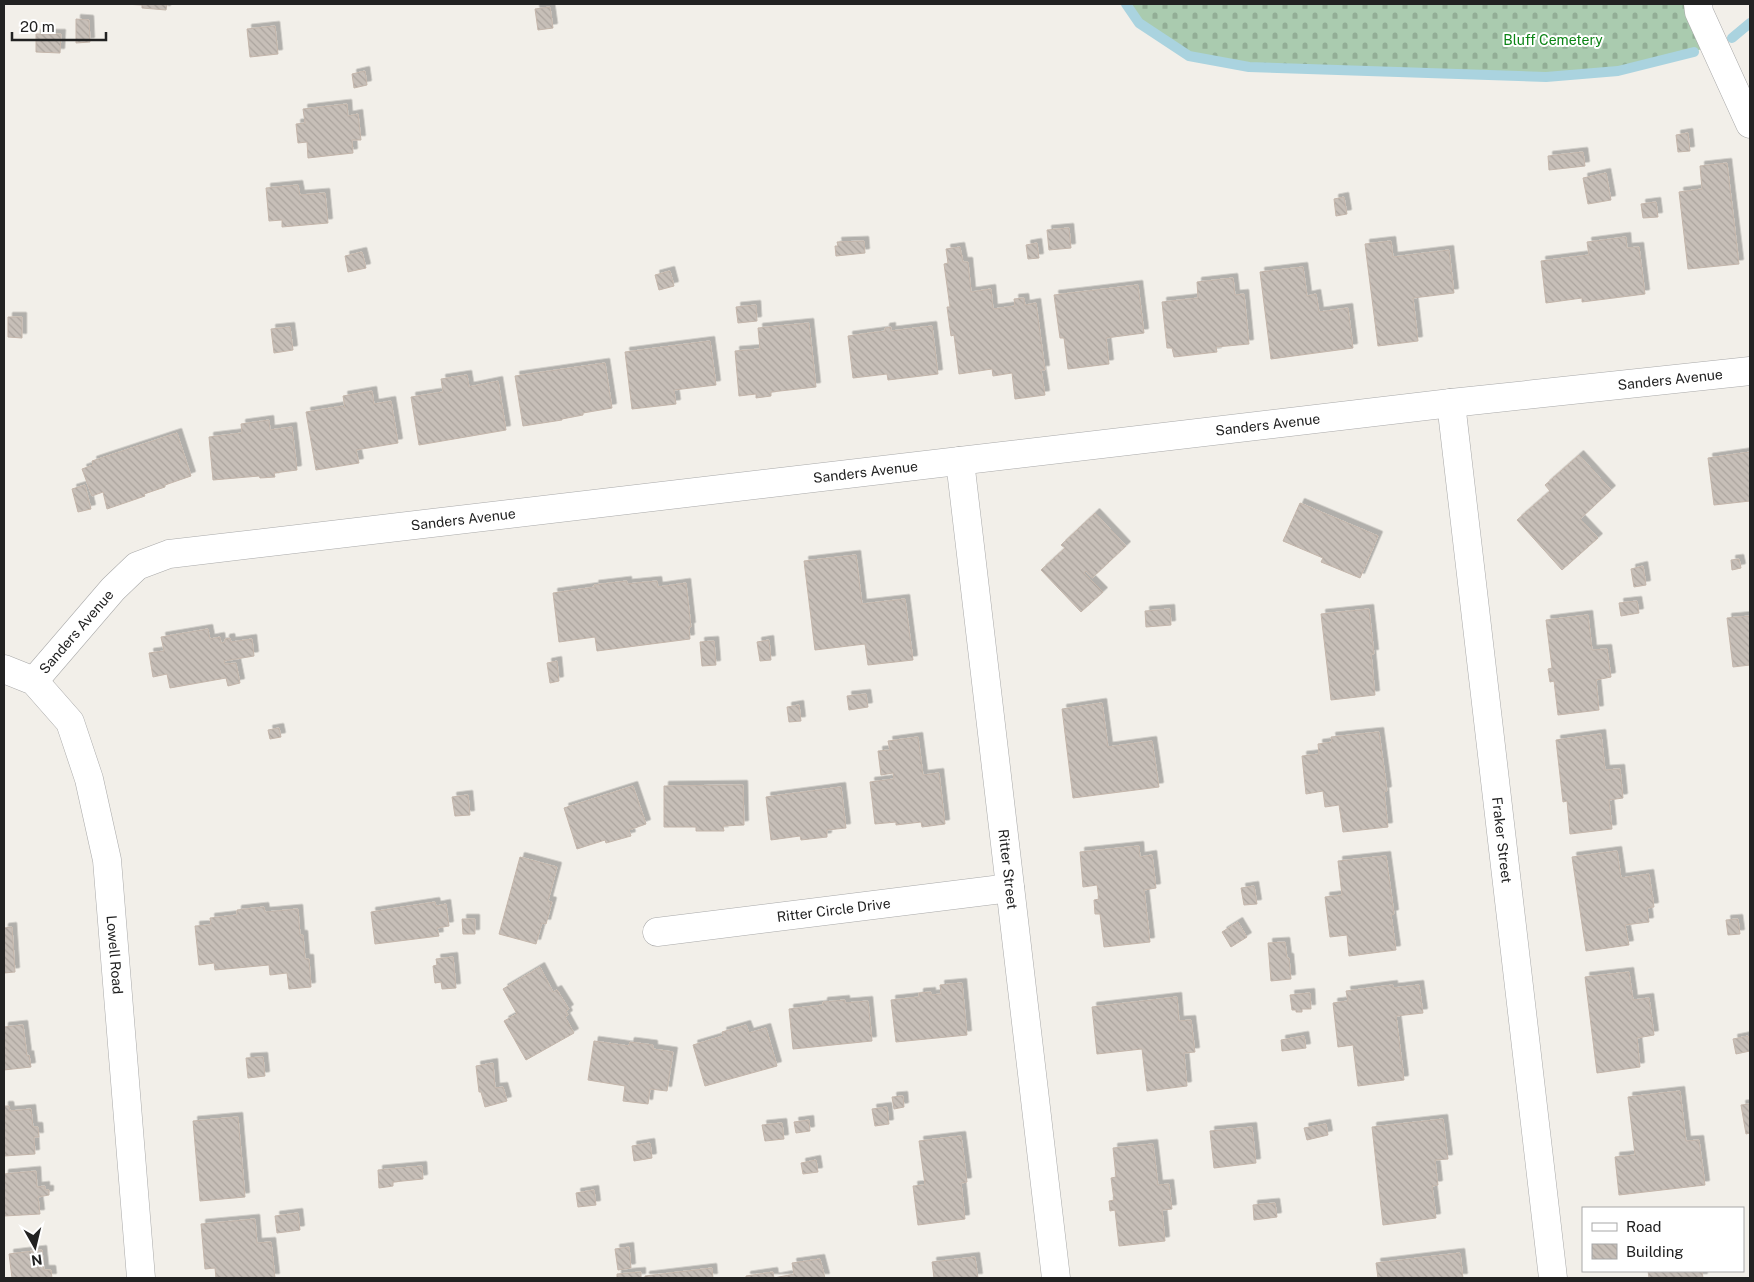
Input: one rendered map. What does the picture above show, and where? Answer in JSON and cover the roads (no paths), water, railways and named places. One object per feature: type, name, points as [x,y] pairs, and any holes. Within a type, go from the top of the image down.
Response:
[{"type":"street","points":[[1698,4],[1699,12],[1750,124]]},
{"type":"street","name":"Sanders Avenue","points":[[34,681],[113,590],[137,566],[169,554],[1451,403],[1750,371]]},
{"type":"street","name":"Fraker Street","points":[[1451,403],[1553,1278]]},
{"type":"street","name":"Ritter Street","points":[[960,462],[1056,1278]]},
{"type":"street","name":"Lowell Road","points":[[4,669],[34,681],[70,722],[89,779],[107,860],[141,1278]]},
{"type":"street","name":"Ritter Circle Drive","points":[[657,932],[1010,888]]},
{"type":"waterway","points":[[1126,4],[1139,23],[1189,56],[1249,67],[1546,77],[1618,71],[1694,52]]},
{"type":"waterway","points":[[1732,38],[1750,23]]},
{"type":"park label","name":"Bluff Cemetery","points":[[1553,40]]}]
